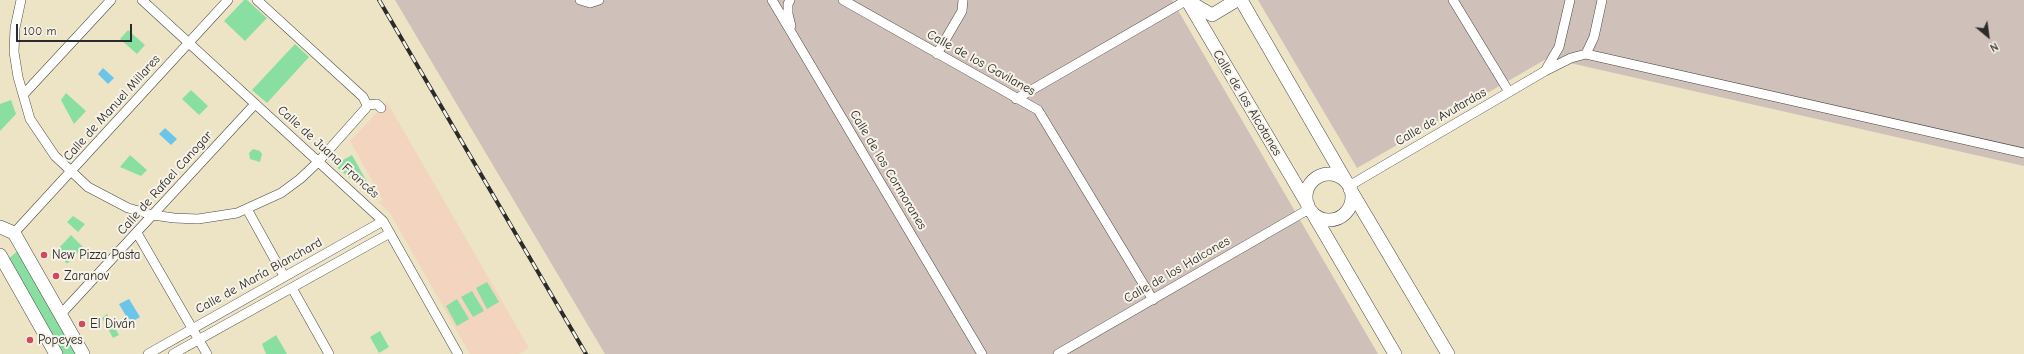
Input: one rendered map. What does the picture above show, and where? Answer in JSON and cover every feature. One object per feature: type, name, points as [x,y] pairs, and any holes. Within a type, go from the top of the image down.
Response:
[{"type":"street","points":[[21,0],[15,28],[14,52],[18,77],[30,119],[55,156],[70,172],[88,187],[128,208],[153,215],[198,219],[221,216],[247,210],[281,193],[300,179],[318,162],[367,105]]},
{"type":"street","points":[[23,95],[111,0]]},
{"type":"street","name":"Calle de Juana Francés","points":[[142,0],[383,221],[458,354]]},
{"type":"street","name":"Calle de Manuel Millares","points":[[14,233],[228,0]]},
{"type":"street","points":[[257,0],[363,97],[367,105]]},
{"type":"street","points":[[580,0],[590,3],[599,0]]},
{"type":"street","name":"Calle de los Cormoranes","points":[[772,0],[982,354]]},
{"type":"street","points":[[790,0],[788,4],[788,14],[796,40]]},
{"type":"street","name":"Calle de los Gavilanes","points":[[843,0],[1038,110],[1153,300]]},
{"type":"street","points":[[938,54],[962,11],[963,0]]},
{"type":"street","points":[[1016,98],[1187,0],[1212,15],[1237,0]]},
{"type":"street","name":"Calle de los Alcotanes","points":[[1187,0],[1395,354]]},
{"type":"street","points":[[1241,0],[1448,354]]},
{"type":"street","points":[[1453,0],[1509,92]]},
{"type":"street","name":"Calle de Avutardas","points":[[1545,71],[1559,47],[1570,0]]},
{"type":"street","points":[[1602,0],[1594,37],[1586,54],[2024,154]]},
{"type":"street","name":"Calle de Avutardas","points":[[1349,186],[1545,71],[1570,58],[1586,54]]},
{"type":"street","name":"Calle de Rafael Canogar","points":[[61,314],[255,104]]},
{"type":"street","points":[[367,105],[377,104],[381,108]]},
{"type":"street","points":[[1328,174],[1335,175],[1349,186],[1351,203],[1344,215],[1330,220],[1324,219],[1310,209],[1307,191],[1315,179],[1328,174]]},
{"type":"street","name":"Calle de los Halcones","points":[[1058,354],[1310,209]]},
{"type":"street","points":[[247,210],[284,276]]},
{"type":"street","name":"Calle de María Blanchard","points":[[148,354],[383,221]]},
{"type":"street","points":[[0,227],[14,233],[83,354]]},
{"type":"street","points":[[137,233],[207,354]]},
{"type":"street","name":"Calle de María Blanchard","points":[[173,354],[390,233]]},
{"type":"street","points":[[0,255],[56,354]]},
{"type":"street","points":[[292,288],[329,354]]},
{"type":"shaded area","points":[[395,0],[1172,0],[1378,354],[605,354]]},
{"type":"shaded area","points":[[1258,0],[2024,0],[2024,166],[1548,58],[1357,168]]},
{"type":"shaded area","points":[[387,102],[529,348],[519,354],[470,354],[390,213],[378,202],[383,200],[350,141]]},
{"type":"green space","points":[[244,0],[247,0],[267,18],[245,41],[224,21]]},
{"type":"green space","points":[[128,30],[145,45],[137,54],[120,39]]},
{"type":"green space","points":[[295,44],[309,57],[267,103],[252,90]]},
{"type":"green space","points":[[191,90],[208,106],[199,115],[182,99]]},
{"type":"green space","points":[[66,93],[86,111],[74,124],[61,100]]},
{"type":"green space","points":[[11,100],[16,114],[0,131],[0,104]]},
{"type":"green space","points":[[253,149],[260,151],[262,154],[260,162],[250,159],[249,153]]},
{"type":"green space","points":[[130,155],[147,170],[141,176],[120,167]]},
{"type":"green space","points":[[352,155],[377,200],[334,165]]},
{"type":"green space","points":[[73,216],[85,224],[78,232],[67,222]]},
{"type":"green space","points":[[71,235],[83,247],[68,263],[66,263],[58,249]]},
{"type":"green space","points":[[20,249],[78,354],[62,354],[8,259]]},
{"type":"green space","points":[[487,282],[499,302],[487,309],[476,288]]},
{"type":"green space","points":[[472,291],[484,311],[473,317],[461,297]]},
{"type":"green space","points":[[457,299],[469,319],[457,326],[446,306]]},
{"type":"green space","points":[[107,314],[119,335],[113,338],[102,318]]},
{"type":"green space","points":[[380,331],[389,347],[379,353],[370,337]]},
{"type":"green space","points":[[276,335],[287,354],[266,354],[262,344]]},
{"type":"water","points":[[103,68],[114,78],[108,84],[98,74]]},
{"type":"water","points":[[165,128],[177,139],[171,145],[159,134]]},
{"type":"water","points":[[129,299],[140,317],[130,323],[119,304]]},
{"type":"railway","points":[[379,0],[586,354]]},
{"type":"place","name":"New Pizza Pasta","points":[[44,255]]},
{"type":"place","name":"Zaranov","points":[[56,276]]},
{"type":"place","name":"El Diván","points":[[82,324]]},
{"type":"place","name":"Popeyes","points":[[30,340]]}]
